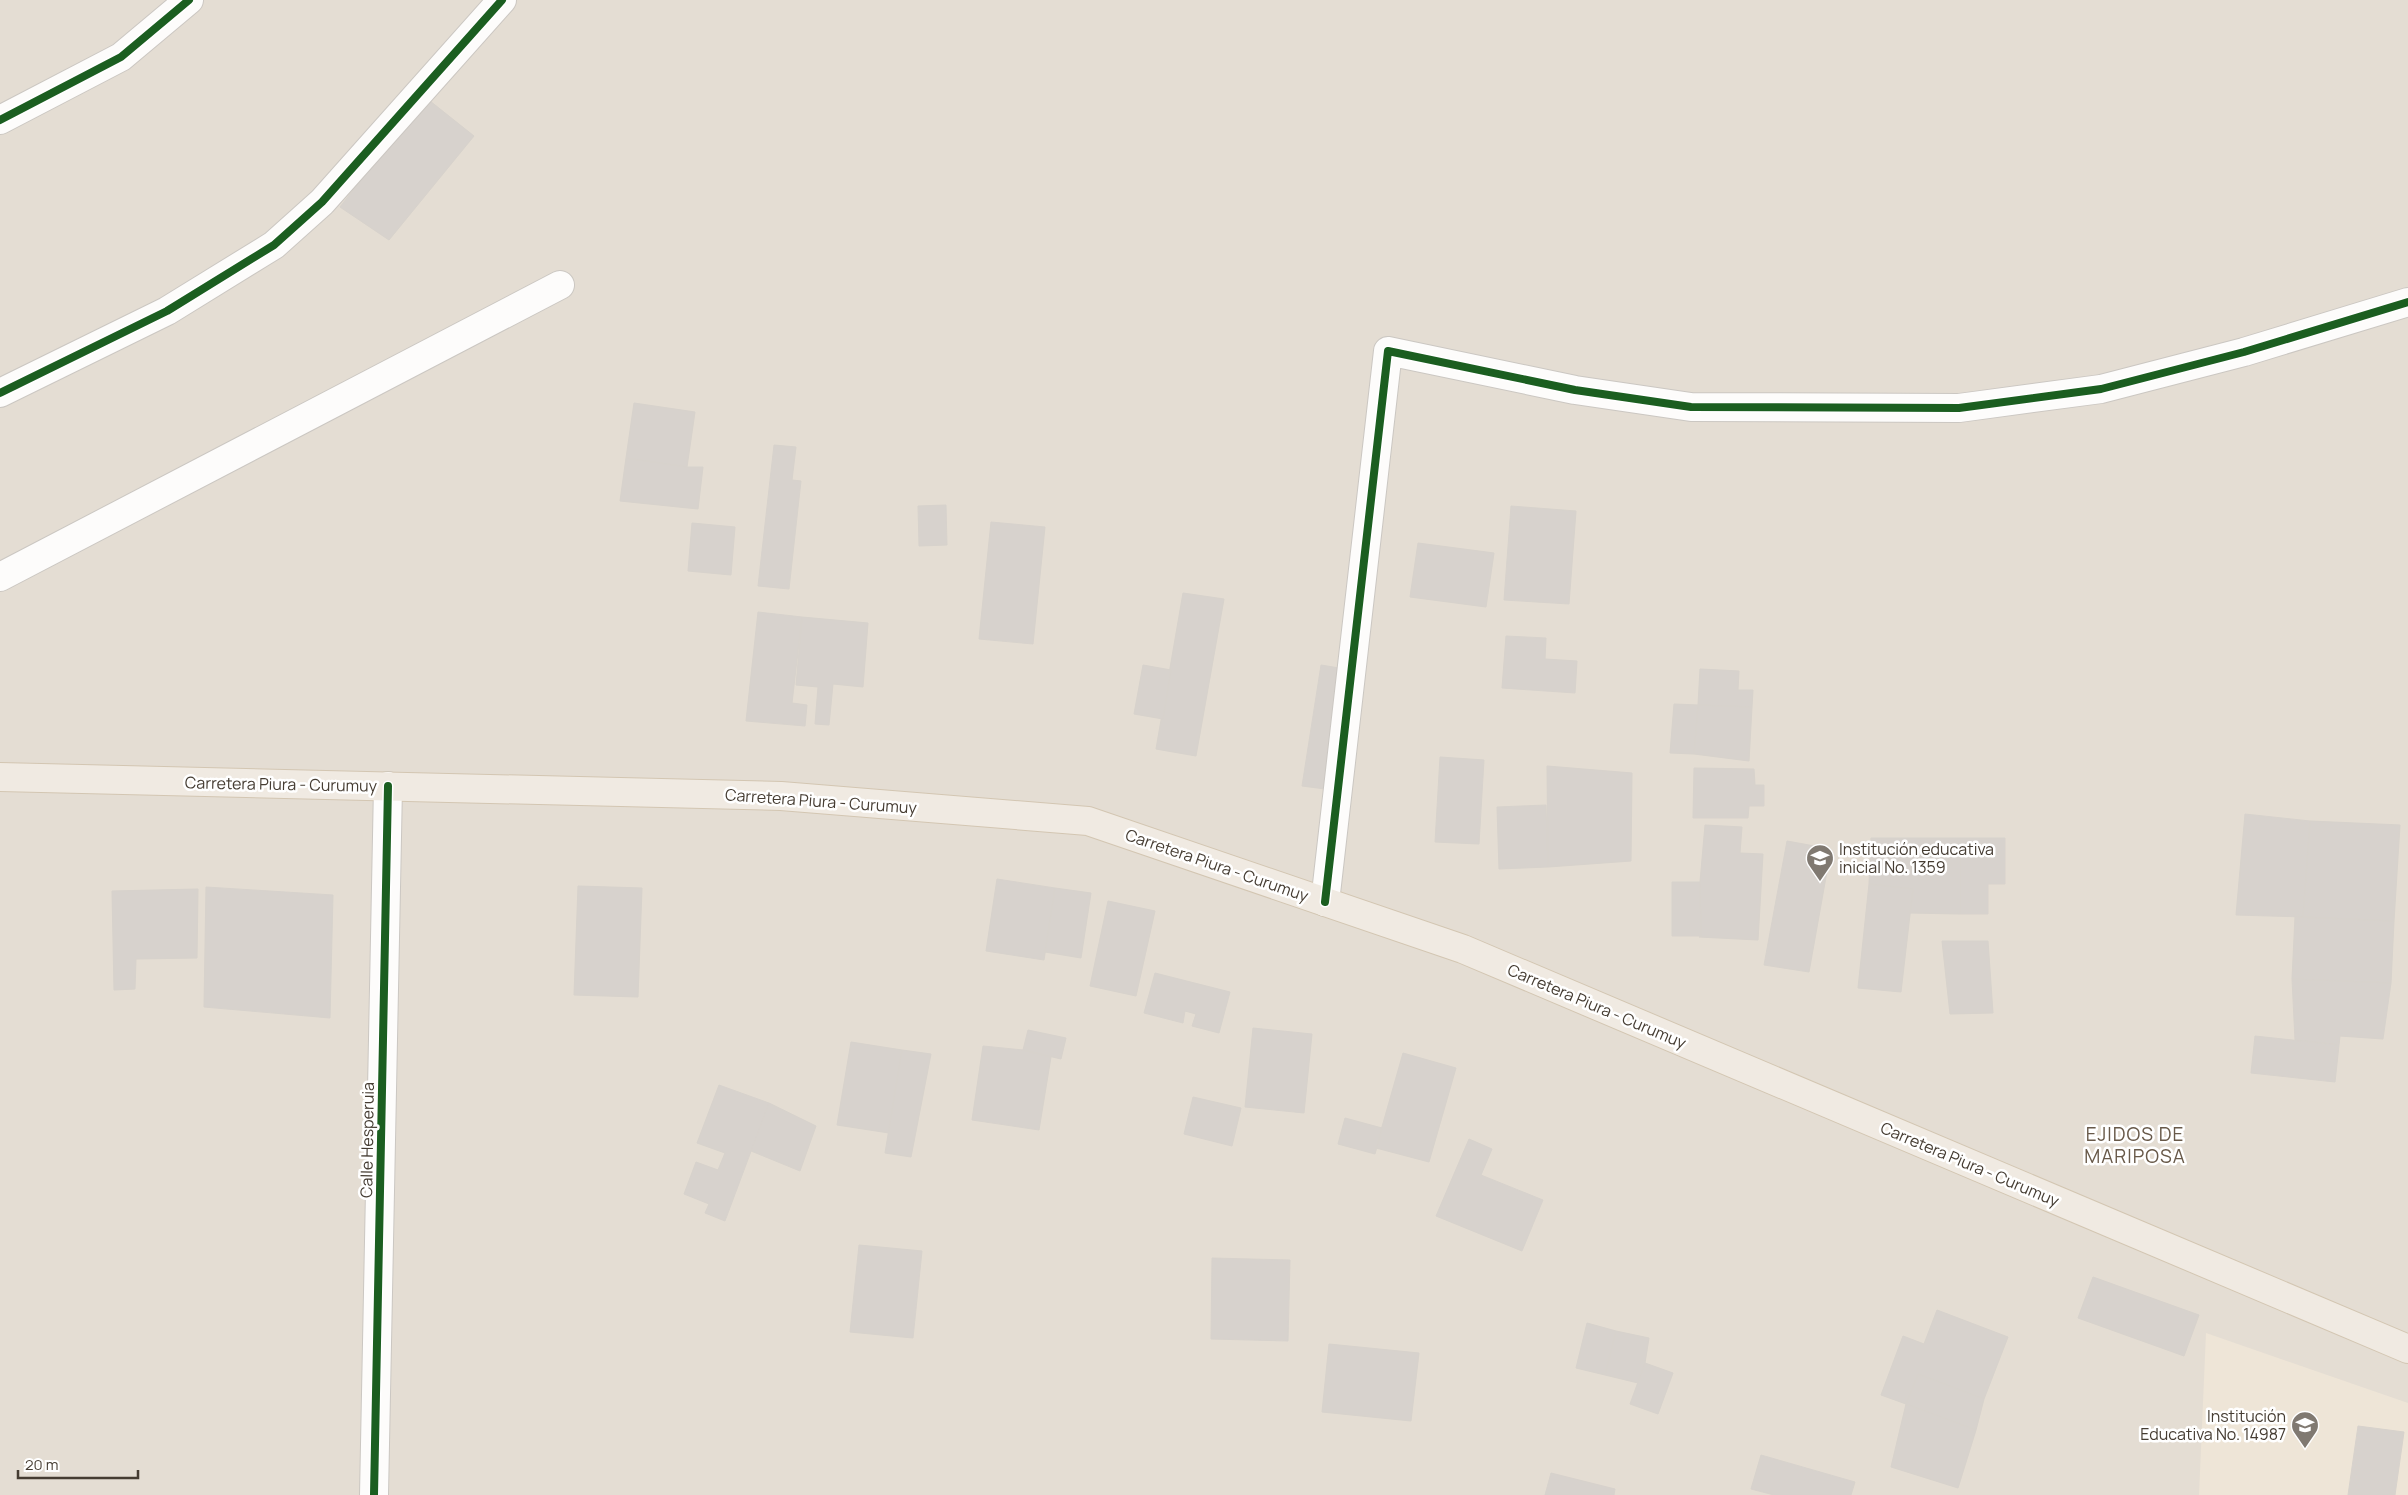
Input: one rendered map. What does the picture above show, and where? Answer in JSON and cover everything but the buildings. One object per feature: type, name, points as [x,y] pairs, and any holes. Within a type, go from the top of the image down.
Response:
[{"type":"main road","name":"Carretera Piura - Curumuy","points":[[0,777],[781,796],[1088,820],[1463,949],[2408,1349]]},
{"type":"street","points":[[0,120],[121,57],[189,0]]},
{"type":"street","points":[[0,393],[167,312],[274,245],[322,202],[502,0]]},
{"type":"street","points":[[0,577],[560,286]]},
{"type":"street","points":[[1325,902],[1388,351],[1575,390],[1691,407],[1959,408],[2101,389],[2244,352],[2408,302]]},
{"type":"street","name":"Calle Hesperuia","points":[[374,1495],[388,786]]},
{"type":"shaded area","points":[[0,0],[2408,0],[2408,1495],[0,1495]]},
{"type":"shaded area","name":"Institución Educativa No. 14987","points":[[2206,1333],[2408,1403],[2408,1495],[2199,1495]]},
{"type":"cycle path","points":[[0,120],[121,57],[189,0]]},
{"type":"cycle path","points":[[0,393],[167,311],[274,245],[322,202],[502,0]]},
{"type":"cycle path","points":[[1325,902],[1388,351],[1575,390],[1691,407],[1959,408],[2101,389],[2244,352],[2408,302]]},
{"type":"cycle path","points":[[374,1495],[388,786]]},
{"type":"place","name":"Institución educativa inicial No. 1359","points":[[1820,882]]},
{"type":"place","name":"Institución Educativa No. 14987","points":[[2305,1449]]},
{"type":"district","name":"EJIDOS DE MARIPOSA","points":[[2135,1145]]}]
